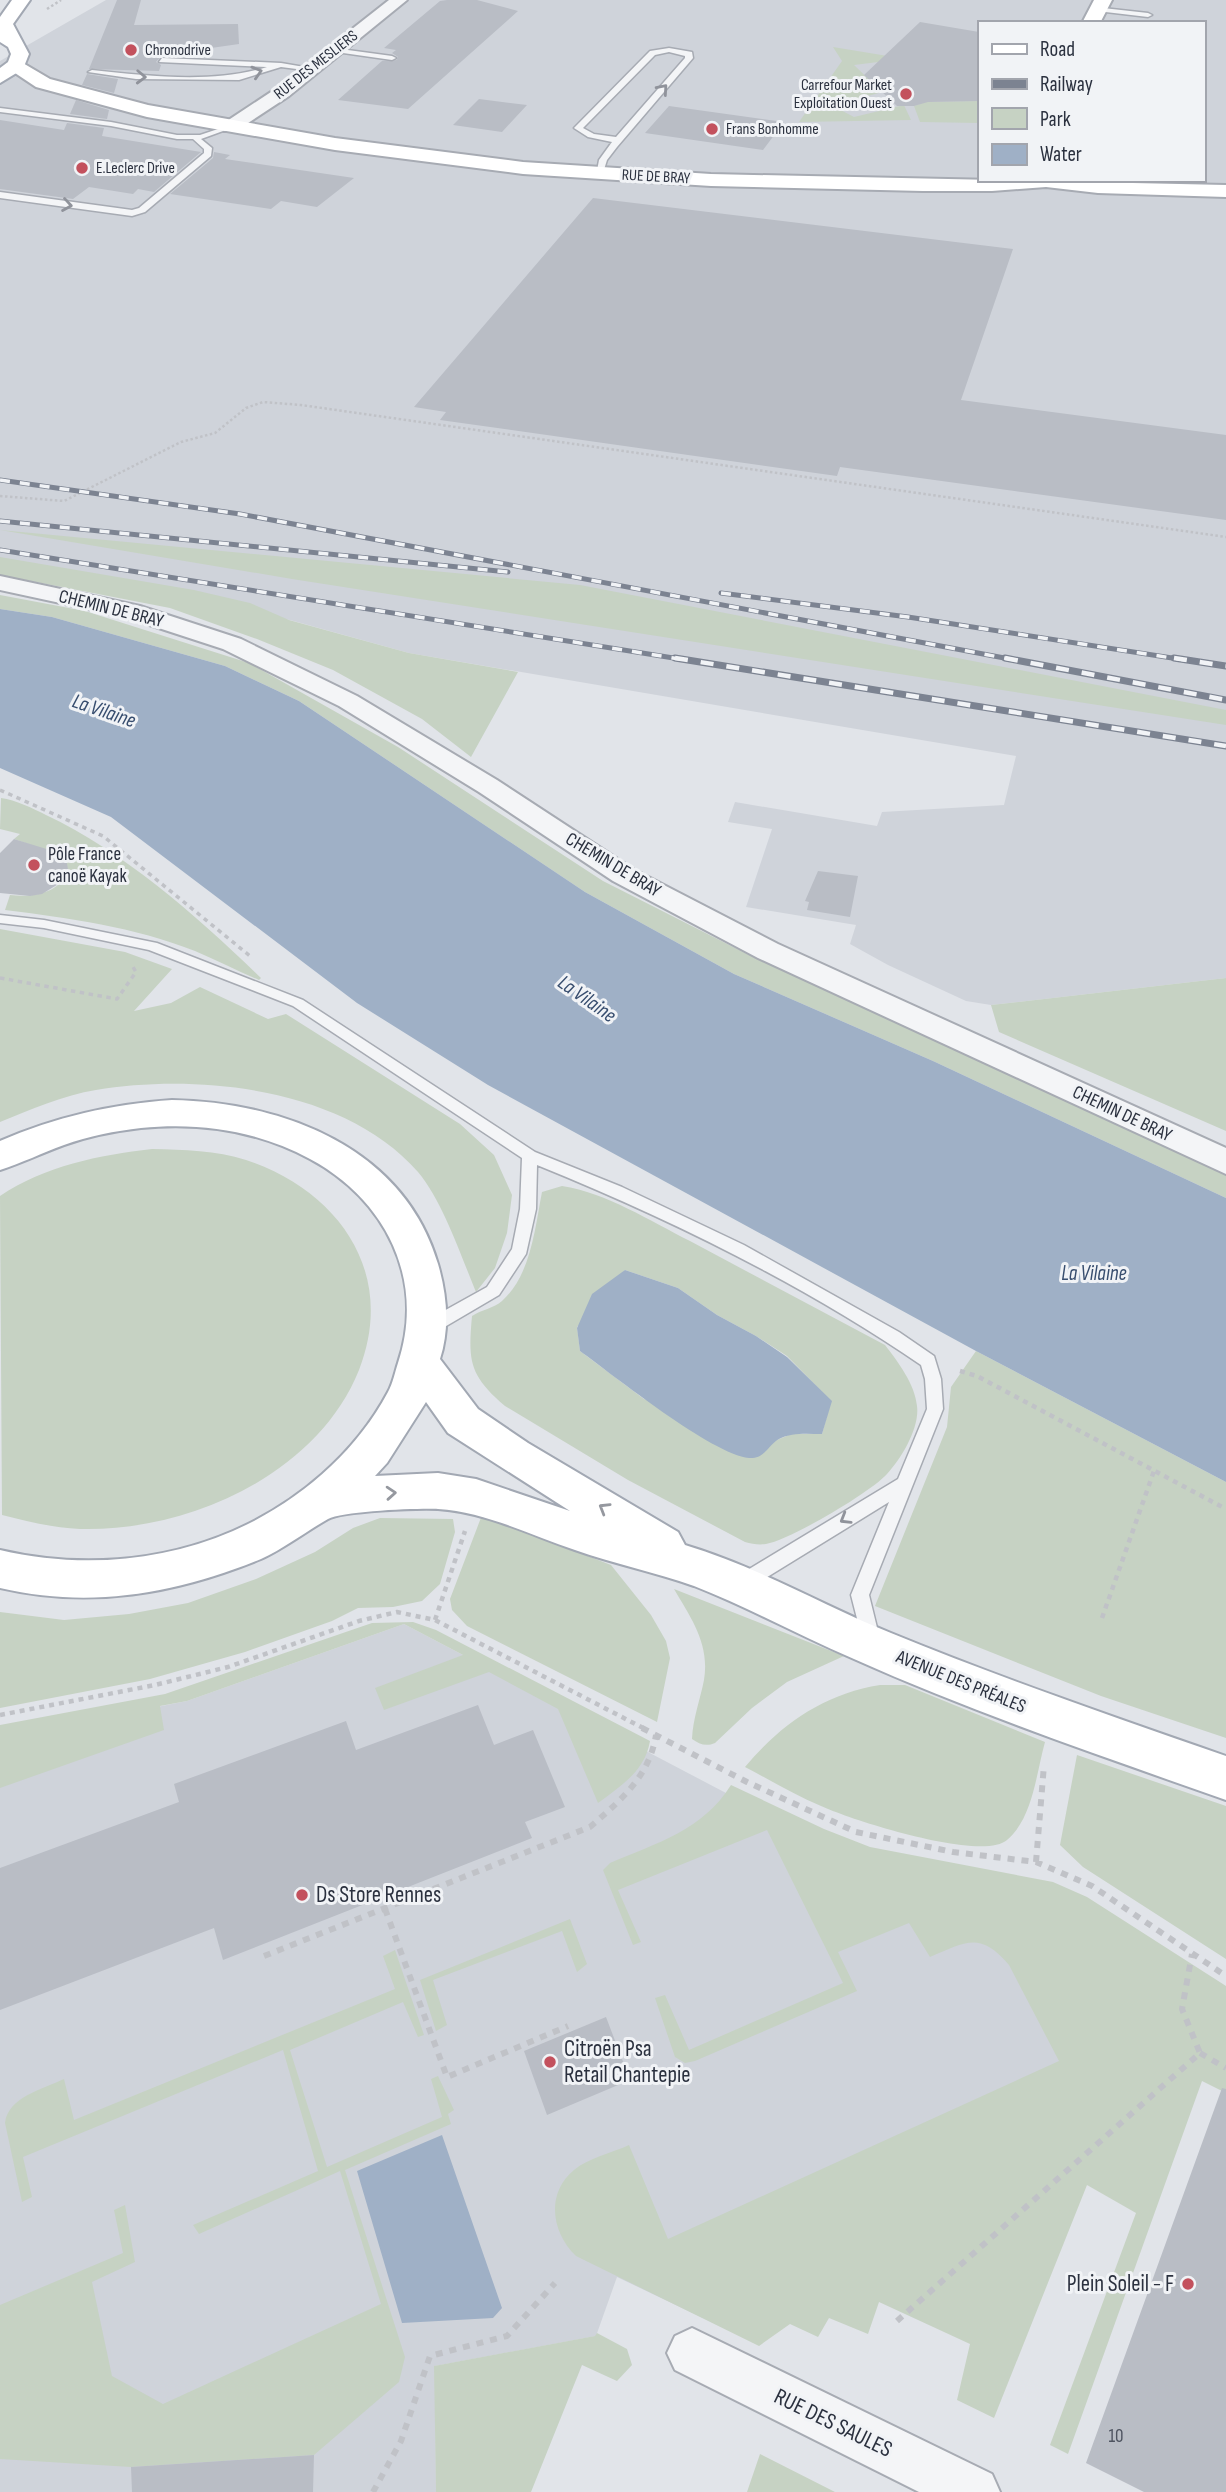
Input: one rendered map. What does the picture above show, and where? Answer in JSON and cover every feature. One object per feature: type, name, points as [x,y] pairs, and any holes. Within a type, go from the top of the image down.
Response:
[{"type":"main road","points":[[10,82],[19,60],[19,49],[5,37],[4,24],[21,0]]},
{"type":"main road","name":"RUE DE BRAY","points":[[10,82],[230,127],[403,154],[599,174],[711,180],[923,185],[1013,185],[1038,182]]},
{"type":"main road","name":"RUE DE BRAY","points":[[1056,182],[1124,189],[1226,191]]},
{"type":"main road","points":[[0,1156],[69,1129],[110,1119],[151,1114],[192,1113],[232,1117],[270,1126],[305,1139],[338,1156],[366,1177],[390,1201],[408,1229],[421,1261],[428,1294],[424,1346],[406,1401],[386,1435],[357,1469],[323,1500],[285,1525],[244,1546],[199,1563],[152,1574],[105,1580],[58,1579],[0,1569]]},
{"type":"main road","name":"AVENUE DES PRÉALES","points":[[424,1346],[463,1421],[513,1455],[721,1578],[872,1646],[1035,1712],[1226,1778]]},
{"type":"main road","name":"AVENUE DES PRÉALES","points":[[323,1500],[398,1492],[438,1491],[476,1497],[721,1578]]},
{"type":"street","name":"RUE DES MESLIERS","points":[[230,127],[312,69],[399,0]]},
{"type":"street","name":"CHEMIN DE BRAY","points":[[0,583],[131,611],[232,644],[348,701],[488,786],[623,875],[768,951],[1226,1161]]},
{"type":"street","name":"RUE DES SAULES","points":[[692,2353],[974,2492]]},
{"type":"lane","points":[[1097,11],[1148,15]]},
{"type":"lane","points":[[336,50],[392,58]]},
{"type":"lane","points":[[599,174],[603,160],[618,140],[690,58],[689,54],[669,50],[653,53],[578,128],[591,136],[618,140]]},
{"type":"lane","points":[[162,60],[281,65],[312,69]]},
{"type":"lane","points":[[92,72],[136,77],[239,78],[281,65]]},
{"type":"lane","points":[[0,111],[199,138],[208,148],[208,154],[142,210],[132,213],[0,195]]},
{"type":"lane","points":[[11,122],[25,121],[172,142],[199,138],[230,127]]},
{"type":"lane","points":[[0,919],[44,924],[152,946],[298,1003],[530,1156],[617,1191],[738,1249],[892,1337],[928,1361],[933,1379],[935,1409],[860,1595],[872,1646]]},
{"type":"lane","points":[[424,1346],[493,1292],[520,1250],[528,1209],[530,1156]]},
{"type":"lane","points":[[721,1578],[904,1484]]},
{"type":"path","points":[[0,496],[64,501],[181,442],[215,433],[246,408],[263,402],[1226,537]]},
{"type":"path","points":[[0,790],[103,836],[251,956]]},
{"type":"path","points":[[0,978],[117,999],[136,972],[132,965],[152,946]]},
{"type":"path","points":[[928,1361],[977,1376],[1226,1509]]},
{"type":"path","points":[[1102,1618],[1154,1471]]},
{"type":"path","points":[[435,1620],[476,1497]]},
{"type":"path","points":[[0,1715],[155,1685],[228,1667],[359,1621],[397,1612],[435,1620],[747,1782],[856,1832],[953,1852],[1036,1863],[1092,1886],[1226,1976]]},
{"type":"path","points":[[264,1956],[590,1827],[624,1798],[645,1771],[654,1755],[656,1735]]},
{"type":"path","points":[[1036,1863],[1044,1765]]},
{"type":"path","points":[[385,1909],[447,2077],[568,2026]]},
{"type":"path","points":[[1192,1954],[1182,2009],[1200,2053],[1226,2068]]},
{"type":"path","points":[[897,2321],[1200,2053]]},
{"type":"path","points":[[373,2492],[401,2441],[430,2356],[507,2336],[555,2283]]},
{"type":"shaded area","points":[[106,0],[1226,0],[1226,978],[991,1005],[966,1001],[850,944],[856,925],[746,907],[772,829],[728,822],[735,802],[877,826],[882,812],[1004,805],[1016,756],[409,653],[290,620],[177,604],[0,566],[0,61]]},
{"type":"shaded area","points":[[404,1624],[1189,2036],[703,2318],[617,2277],[596,2336],[435,2366],[436,2492],[0,2492],[0,1738],[187,1701]]},
{"type":"green space","points":[[833,47],[978,71],[978,92],[886,61],[854,65],[882,92],[833,106],[854,117],[904,105],[911,120],[799,122],[842,61]]},
{"type":"green space","points":[[978,101],[978,123],[920,122],[914,106],[920,104],[919,102]]},
{"type":"green space","points":[[0,530],[580,585],[1226,710],[1226,725],[292,579]]},
{"type":"green space","points":[[0,557],[194,590],[250,603],[289,620],[409,653],[518,672],[471,757],[422,719],[333,670],[170,608],[0,575]]},
{"type":"green space","points":[[0,595],[85,611],[249,663],[398,747],[603,881],[749,955],[1226,1175],[1226,1198],[933,1061],[734,974],[585,892],[299,701],[225,666],[52,617],[0,609]]},
{"type":"green space","points":[[1,798],[30,807],[75,830],[132,867],[187,910],[261,978],[259,980],[195,951],[149,936],[77,920],[5,910],[10,895],[28,896],[53,889],[60,884],[68,869],[60,855],[14,839],[20,834],[0,829]]},
{"type":"green space","points":[[0,929],[125,952],[172,969],[134,1011],[171,1003],[200,987],[268,1019],[286,1014],[460,1124],[494,1155],[512,1195],[507,1233],[495,1268],[476,1292],[436,1198],[418,1172],[387,1144],[351,1121],[311,1105],[268,1093],[224,1086],[136,1085],[72,1095],[0,1122]]},
{"type":"green space","points":[[1226,978],[1226,1131],[999,1032],[991,1005]]},
{"type":"green space","points":[[152,1149],[212,1152],[246,1160],[279,1174],[308,1192],[333,1214],[352,1240],[364,1269],[370,1301],[369,1334],[359,1370],[339,1407],[313,1440],[280,1467],[244,1490],[204,1508],[163,1520],[121,1527],[80,1529],[50,1526],[2,1515],[0,1196],[35,1177],[73,1164]]},
{"type":"green space","points":[[562,1186],[612,1201],[885,1345],[909,1382],[917,1406],[913,1433],[892,1468],[865,1492],[811,1525],[777,1541],[753,1544],[628,1480],[505,1406],[484,1385],[474,1366],[470,1345],[472,1316],[502,1301],[520,1278],[534,1235],[542,1192]],"holes":[[[625,1270],[678,1288],[717,1315],[787,1356],[831,1401],[822,1434],[791,1434],[777,1440],[644,1399],[580,1351],[577,1327]]]},
{"type":"green space","points":[[976,1351],[1226,1482],[1226,1738],[1101,1696],[875,1606],[947,1427],[951,1387]]},
{"type":"green space","points":[[482,1515],[611,1565],[651,1615],[666,1641],[670,1658],[657,1722],[467,1626],[452,1610],[450,1599]]},
{"type":"green space","points":[[380,1518],[453,1519],[455,1532],[440,1584],[422,1601],[393,1607],[358,1608],[332,1621],[245,1652],[150,1679],[0,1708],[0,1612],[64,1620],[129,1614],[188,1603],[256,1579],[315,1552],[353,1528]]},
{"type":"green space","points":[[674,1589],[844,1656],[787,1682],[752,1708],[715,1743],[700,1744],[692,1739],[704,1680],[702,1643]]},
{"type":"green space","points":[[413,1622],[436,1630],[650,1741],[643,1761],[631,1777],[598,1803],[558,1709],[489,1672],[384,1710],[375,1688],[463,1655],[404,1624],[187,1701],[160,1706],[164,1730],[0,1788],[0,1725],[165,1694],[372,1623]]},
{"type":"green space","points":[[880,1685],[905,1685],[1045,1742],[1028,1808],[1016,1831],[1007,1840],[993,1845],[972,1846],[945,1843],[886,1829],[821,1806],[745,1767],[773,1737],[805,1713],[840,1696]]},
{"type":"green space","points":[[1077,1755],[1226,1806],[1226,1959],[1083,1867],[1060,1845]]},
{"type":"green space","points":[[731,1785],[824,1829],[870,1847],[1053,1882],[1087,1897],[1226,1986],[1226,2093],[1202,2081],[1068,2454],[1050,2445],[1136,2213],[1087,2185],[994,2418],[957,2400],[970,2344],[879,2302],[868,2334],[829,2318],[818,2337],[790,2324],[759,2346],[576,2256],[561,2236],[555,2213],[559,2190],[565,2180],[586,2162],[629,2145],[668,2239],[1059,2061],[1009,1965],[999,1954],[989,1947],[972,1943],[953,1947],[930,1957],[909,1923],[838,1952],[857,1991],[695,2061],[685,2063],[675,2057],[655,1998],[665,1995],[689,2050],[843,1983],[767,1830],[618,1890],[641,1942],[633,1945],[603,1870],[610,1863],[662,1841],[693,1824],[720,1800]]},
{"type":"green space","points":[[570,1919],[587,1964],[577,1972],[562,1931],[433,1980],[447,2025],[436,2031],[420,1980]]},
{"type":"green space","points":[[395,1950],[424,2035],[418,2037],[403,2002],[290,2050],[327,2167],[442,2117],[431,2079],[438,2076],[454,2110],[448,2114],[451,2124],[345,2170],[405,2357],[399,2382],[314,2455],[131,2467],[0,2459],[0,2305],[123,2253],[114,2210],[125,2205],[135,2262],[92,2282],[112,2376],[163,2404],[381,2304],[340,2171],[199,2234],[193,2225],[318,2171],[283,2050],[23,2157],[32,2197],[22,2202],[5,2123],[8,2114],[19,2100],[64,2079],[74,2120],[395,1989],[383,1956]]},
{"type":"green space","points":[[597,2333],[627,2349],[632,2365],[617,2381],[582,2365],[531,2492],[436,2492],[434,2366],[595,2336]]},
{"type":"green space","points":[[760,2454],[835,2492],[747,2492]]},
{"type":"water","name":"La Vilaine","points":[[0,609],[52,617],[225,666],[299,701],[585,892],[734,974],[933,1061],[1226,1198],[1226,1482],[976,1351],[488,1085],[357,1003],[111,817],[0,768]]},
{"type":"water","points":[[625,1270],[678,1288],[787,1357],[832,1401],[822,1434],[789,1435],[754,1458],[733,1454],[688,1429],[580,1351],[577,1328],[592,1294]]},
{"type":"water","points":[[442,2135],[502,2308],[493,2318],[402,2323],[357,2171]]},
{"type":"building","name":"Chronodrive","points":[[117,0],[141,0],[134,25],[238,24],[239,44],[162,55],[156,62],[161,65],[159,71],[89,69]]},
{"type":"building","points":[[477,0],[518,11],[408,109],[338,100],[382,61],[397,60],[398,57],[392,53],[396,50],[384,48],[440,1]]},
{"type":"building","points":[[920,22],[978,32],[978,101],[897,106],[864,75]]},
{"type":"building","points":[[87,74],[118,79],[114,93],[82,85]]},
{"type":"building","points":[[479,99],[527,105],[502,132],[453,125]]},
{"type":"building","points":[[76,100],[109,110],[107,119],[70,114]]},
{"type":"building","points":[[669,106],[784,122],[763,150],[645,133]]},
{"type":"building","name":"E.Leclerc Drive","points":[[0,120],[64,130],[67,123],[104,128],[102,136],[201,152],[154,192],[138,189],[133,194],[89,187],[73,199],[0,189]]},
{"type":"building","points":[[214,152],[230,155],[225,159],[354,178],[317,207],[281,201],[271,209],[170,194],[213,158]]},
{"type":"building","points":[[593,198],[1013,249],[961,400],[1226,435],[1226,520],[840,467],[837,476],[440,420],[446,412],[414,407]]},
{"type":"building","name":"Pôle France canoë Kayak","points":[[14,839],[53,851],[66,859],[68,869],[60,883],[42,894],[30,896],[0,893],[0,853]]},
{"type":"building","points":[[818,871],[858,876],[850,917],[807,910],[809,902],[805,901]]},
{"type":"building","points":[[478,1705],[494,1745],[533,1730],[565,1807],[525,1822],[532,1838],[223,1960],[214,1928],[0,2010],[0,1868],[179,1802],[174,1784],[346,1721],[356,1750]]},
{"type":"building","points":[[606,2017],[630,2080],[547,2115],[524,2051]]},
{"type":"building","name":"Plein Soleil - F","points":[[1222,2088],[1226,2089],[1226,2492],[1144,2492],[1086,2463]]},
{"type":"building","points":[[314,2455],[313,2492],[132,2492],[131,2467]]},
{"type":"railway","points":[[0,480],[240,514],[1015,660]]},
{"type":"railway","points":[[0,521],[508,572]]},
{"type":"railway","points":[[0,550],[686,660]]},
{"type":"railway","points":[[721,593],[908,617],[1185,660]]},
{"type":"railway","points":[[675,658],[1226,746]]},
{"type":"railway","points":[[1005,658],[1226,700]]},
{"type":"railway","points":[[1174,658],[1226,666]]},
{"type":"place","name":"Chronodrive","points":[[131,50]]},
{"type":"place","name":"Carrefour Market Exploitation Ouest","points":[[906,94]]},
{"type":"place","name":"Frans Bonhomme","points":[[712,129]]},
{"type":"place","name":"E.Leclerc Drive","points":[[82,168]]},
{"type":"place","name":"Pôle France canoë Kayak","points":[[34,865]]},
{"type":"place","name":"Ds Store Rennes","points":[[302,1895]]},
{"type":"place","name":"Citroën Psa Retail Chantepie","points":[[550,2062]]},
{"type":"place","name":"Plein Soleil - F","points":[[1188,2284]]}]
